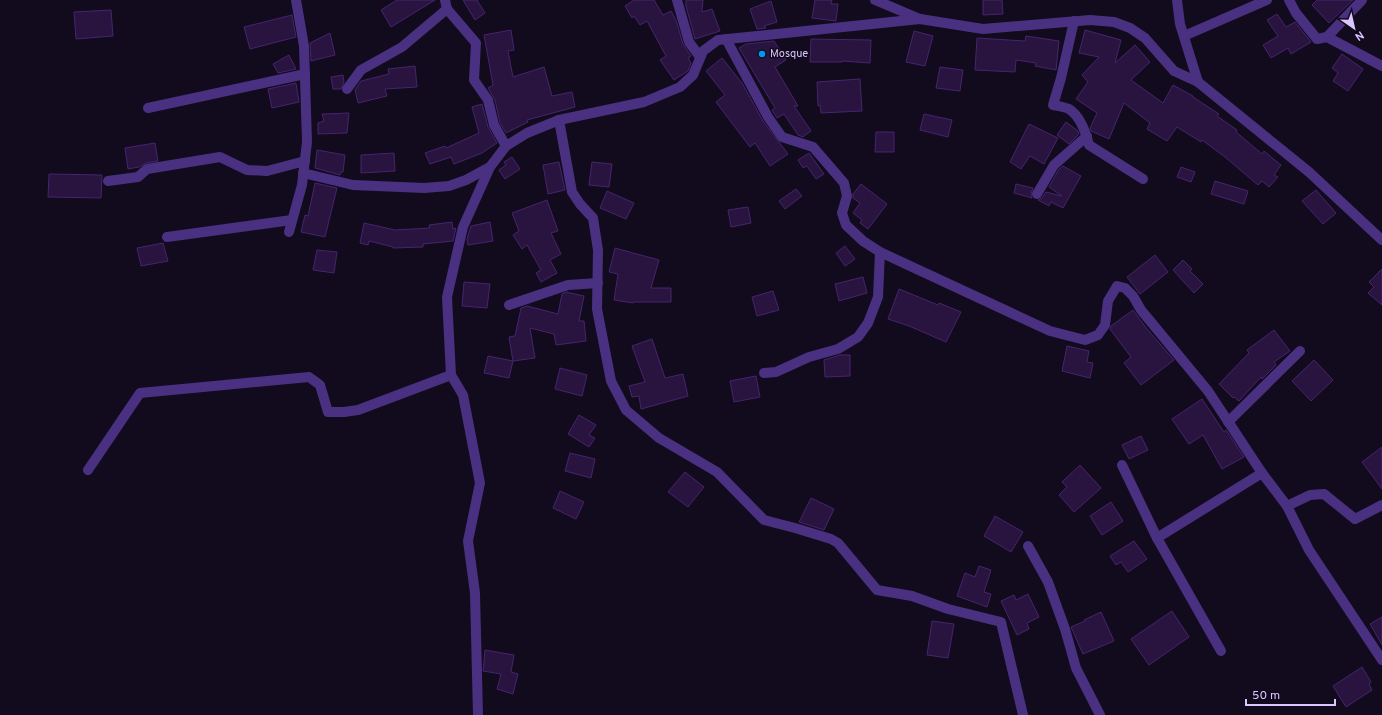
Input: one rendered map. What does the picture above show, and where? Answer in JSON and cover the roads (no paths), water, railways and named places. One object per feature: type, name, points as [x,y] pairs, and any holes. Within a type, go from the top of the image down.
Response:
[{"type":"street","points":[[289,232],[302,185],[307,142],[304,46],[296,0]]},
{"type":"street","points":[[677,0],[689,42],[700,57]]},
{"type":"street","points":[[875,0],[920,19],[983,29],[1090,20],[1114,22],[1130,28],[1144,38],[1174,71],[1198,82],[1309,172],[1382,240]]},
{"type":"street","points":[[1177,0],[1180,24],[1198,82]]},
{"type":"street","points":[[1184,36],[1268,0]]},
{"type":"street","points":[[1289,0],[1296,13],[1316,39],[1327,38],[1382,66]]},
{"type":"street","points":[[1327,38],[1362,0]]},
{"type":"street","points":[[347,89],[361,70],[402,47],[446,4],[476,43],[474,80],[488,100],[494,126],[506,146]]},
{"type":"street","points":[[478,715],[475,592],[468,541],[480,483],[463,395],[451,375],[447,297],[463,227],[490,167],[506,146],[527,133],[559,120],[644,102],[680,87],[693,75],[703,51],[718,40],[920,19]]},
{"type":"street","points":[[1074,21],[1061,78],[1053,105],[1068,109],[1076,117],[1084,129],[1089,144],[1143,179]]},
{"type":"street","points":[[726,39],[771,122],[782,137],[813,147],[844,184],[847,196],[842,213],[846,225],[863,242],[880,252],[1050,330],[1084,340],[1098,335],[1104,325],[1108,301],[1117,286],[1125,288],[1133,296],[1141,310],[1208,391],[1262,473],[1287,506],[1309,550],[1382,660]]},
{"type":"street","points":[[148,108],[305,74]]},
{"type":"street","points":[[559,120],[572,192],[580,204],[594,218],[598,250],[597,309],[610,381],[626,410],[659,438],[717,472],[764,520],[831,539],[838,543],[877,590],[912,596],[948,609],[1001,622],[1024,715]]},
{"type":"street","points":[[1036,194],[1054,165],[1087,136]]},
{"type":"street","points":[[108,181],[138,177],[147,170],[220,157],[248,170],[267,171],[305,161]]},
{"type":"street","points":[[303,173],[353,185],[424,188],[449,186],[466,180],[490,167]]},
{"type":"street","points":[[167,237],[292,220]]},
{"type":"street","points":[[764,373],[776,372],[809,357],[838,349],[858,337],[868,324],[878,297],[880,252]]},
{"type":"street","points":[[509,305],[568,286],[598,283]]},
{"type":"street","points":[[1228,422],[1300,351]]},
{"type":"street","points":[[88,470],[140,393],[309,377],[320,385],[328,412],[344,412],[358,410],[451,375]]},
{"type":"street","points":[[1122,465],[1157,538],[1221,651]]},
{"type":"street","points":[[1157,538],[1262,473]]},
{"type":"street","points":[[1287,506],[1310,495],[1324,494],[1355,519],[1382,505]]},
{"type":"street","points":[[1028,546],[1048,582],[1065,629],[1076,668],[1100,715]]},
{"type":"place","name":"Mosque","points":[[762,54]]}]
